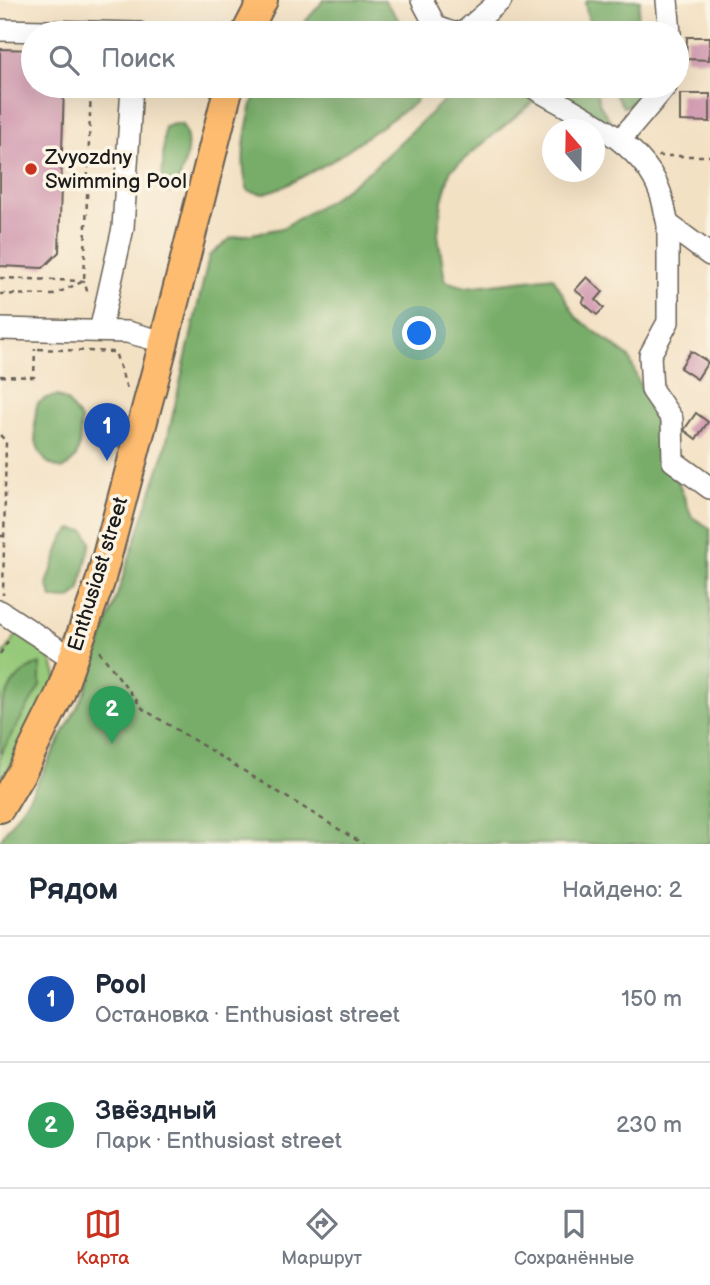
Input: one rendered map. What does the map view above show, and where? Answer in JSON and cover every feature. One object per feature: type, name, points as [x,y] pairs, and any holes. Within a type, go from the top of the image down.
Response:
[{"type":"main road","points":[[244,21],[263,0]]},
{"type":"main road","name":"Enthusiast street","points":[[0,808],[43,731],[60,694],[100,582],[226,98]]},
{"type":"street","points":[[422,0],[433,21]]},
{"type":"street","points":[[477,21],[501,0]]},
{"type":"street","points":[[667,0],[669,21]]},
{"type":"street","points":[[0,30],[21,30]]},
{"type":"street","points":[[100,331],[123,228],[131,98]]},
{"type":"street","points":[[551,98],[621,139],[638,157],[660,190],[668,224],[668,322],[650,355],[652,390],[672,419],[673,461],[710,488]]},
{"type":"street","points":[[621,139],[656,98]]},
{"type":"street","points":[[668,224],[710,255]]},
{"type":"street","points":[[0,329],[127,332],[164,342]]},
{"type":"street","points":[[3,616],[72,658]]},
{"type":"path","points":[[88,293],[84,281],[91,98]]},
{"type":"path","points":[[638,157],[710,156]]},
{"type":"path","points":[[0,278],[84,281]]},
{"type":"path","points":[[0,294],[53,295],[84,281]]},
{"type":"path","points":[[0,376],[34,377],[35,349],[115,352],[128,391]]},
{"type":"path","points":[[0,435],[5,441],[3,616]]},
{"type":"path","points":[[2,536],[10,536]]},
{"type":"path","points":[[82,629],[144,709],[363,844]]},
{"type":"green space","points":[[324,0],[384,0],[400,21],[306,21]]},
{"type":"green space","points":[[589,0],[640,0],[637,21],[589,21],[585,3]]},
{"type":"green space","points":[[254,98],[417,98],[416,102],[332,161],[287,185],[263,194],[248,191],[244,165],[247,125]]},
{"type":"green space","points":[[446,98],[538,98],[450,171],[442,201],[438,234],[445,281],[466,287],[553,277],[576,317],[629,357],[692,517],[710,528],[710,844],[0,844],[0,840],[30,796],[85,692],[164,453],[209,256],[231,238],[282,228],[330,200],[372,169]]},
{"type":"green space","points":[[565,98],[598,98],[613,125]]},
{"type":"green space","points":[[617,98],[645,98],[641,103],[623,107]]},
{"type":"green space","points":[[181,124],[185,131],[187,147],[175,190],[167,193],[162,190],[164,134],[165,127]]},
{"type":"green space","points":[[57,396],[67,401],[81,420],[77,455],[62,469],[46,461],[41,455],[35,434],[37,404],[46,398]]},
{"type":"green space","points":[[72,529],[85,531],[91,542],[79,592],[69,599],[52,598],[47,584],[63,538]]},
{"type":"green space","points":[[18,635],[50,656],[57,679],[0,785],[0,660]]},
{"type":"green space","points":[[40,664],[40,686],[0,755],[1,709],[7,694],[20,675]]},
{"type":"building","points":[[689,37],[710,37],[709,60],[689,59]]},
{"type":"building","name":"Zvyozdny Swimming Pool","points":[[0,49],[21,50],[21,98],[64,98],[59,252],[43,268],[0,266]]},
{"type":"building","points":[[689,94],[710,94],[710,122],[680,121],[680,98],[689,98]]},
{"type":"building","points":[[587,277],[603,292],[596,300],[604,308],[597,315],[582,302],[585,298],[575,290]]},
{"type":"building","points":[[691,351],[708,362],[697,379],[680,368]]},
{"type":"building","points":[[696,413],[708,422],[696,439],[684,430]]},
{"type":"place","name":"Zvyozdny Swimming Pool","points":[[31,169]]},
{"type":"place","name":"Pool","points":[[107,461]]},
{"type":"place","name":"Звёздный","points":[[112,744]]}]
